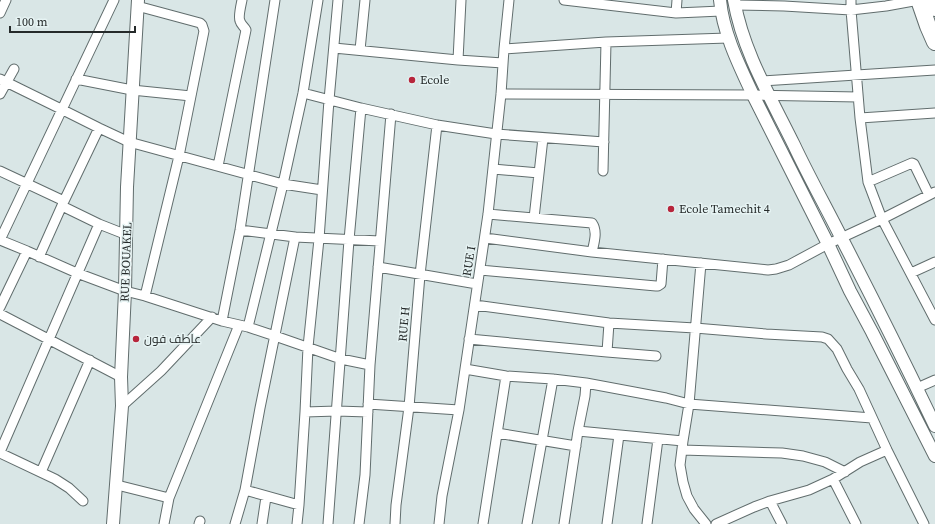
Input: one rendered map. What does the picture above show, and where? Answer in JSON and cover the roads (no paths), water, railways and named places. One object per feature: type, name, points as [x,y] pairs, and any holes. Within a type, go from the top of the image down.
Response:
[{"type":"highway","points":[[919,0],[935,42]]},
{"type":"highway","points":[[932,0],[935,8]]},
{"type":"main road","name":"RUE BOUAKEL","points":[[113,524],[122,406],[121,378],[125,291],[127,187],[138,3]]},
{"type":"main road","points":[[734,3],[744,39],[769,96],[842,238],[935,426]]},
{"type":"main road","points":[[720,5],[728,38],[753,95],[850,291],[935,456]]},
{"type":"street","points":[[0,13],[6,0]]},
{"type":"street","points":[[218,166],[246,30],[239,19],[242,0]]},
{"type":"street","points":[[222,320],[240,230],[275,0]]},
{"type":"street","points":[[164,524],[169,498],[243,326],[283,184],[303,93],[318,0]]},
{"type":"street","points":[[297,524],[308,347],[319,239],[338,0]]},
{"type":"street","points":[[360,50],[364,0]]},
{"type":"street","points":[[458,60],[461,0]]},
{"type":"street","name":"RUE I","points":[[439,524],[442,496],[459,410],[485,238],[501,94],[509,0]]},
{"type":"street","points":[[564,0],[637,4],[676,13],[699,12],[720,5]]},
{"type":"street","points":[[676,13],[677,0]]},
{"type":"street","points":[[851,0],[858,97],[868,182],[882,219],[935,320]]},
{"type":"street","points":[[734,3],[784,3],[851,10],[919,0]]},
{"type":"street","points":[[111,1],[0,240],[125,291],[275,336],[341,359],[370,365]]},
{"type":"street","points":[[138,3],[200,23],[204,31],[179,156],[145,296]]},
{"type":"street","points":[[504,49],[606,42],[728,38]]},
{"type":"street","points":[[603,171],[606,42]]},
{"type":"street","points":[[334,48],[503,63]]},
{"type":"street","points":[[0,94],[3,80],[14,69]]},
{"type":"street","points":[[762,80],[857,76],[935,70]]},
{"type":"street","points":[[76,79],[132,90],[191,96]]},
{"type":"street","points":[[3,80],[129,142],[283,184],[322,190]]},
{"type":"street","points":[[303,93],[437,125],[496,134],[604,142]]},
{"type":"street","points":[[501,94],[858,97]]},
{"type":"street","points":[[328,524],[338,411],[349,240],[361,108]]},
{"type":"street","points":[[359,524],[365,475],[370,365],[391,114]]},
{"type":"street","points":[[860,118],[935,114]]},
{"type":"street","name":"RUE H","points":[[395,524],[396,505],[409,407],[420,275],[437,125]]},
{"type":"street","points":[[39,257],[99,128]]},
{"type":"street","points":[[534,218],[543,138]]},
{"type":"street","points":[[485,238],[592,252],[768,270],[776,269],[789,265],[828,244],[882,219],[932,193],[912,163],[868,182]]},
{"type":"street","points":[[493,169],[539,173]]},
{"type":"street","points":[[0,171],[99,224],[126,235]]},
{"type":"street","points":[[488,214],[592,223],[595,230],[592,252]]},
{"type":"street","points":[[82,501],[69,488],[55,479],[0,453],[99,224]]},
{"type":"street","points":[[240,230],[319,239],[380,241]]},
{"type":"street","points":[[235,524],[245,490],[295,237]]},
{"type":"street","points":[[0,307],[27,251]]},
{"type":"street","points":[[480,270],[658,286],[660,284],[663,259]]},
{"type":"street","points":[[910,273],[935,262]]},
{"type":"street","points":[[701,263],[690,404],[680,465],[687,496],[706,524]]},
{"type":"street","points":[[378,267],[477,284]]},
{"type":"street","points":[[475,305],[610,323],[822,337],[828,339],[837,349],[859,389],[886,450],[924,524]]},
{"type":"street","points":[[0,314],[90,360],[121,378]]},
{"type":"street","points":[[122,406],[161,370],[212,318]]},
{"type":"street","points":[[607,352],[610,323]]},
{"type":"street","points":[[469,339],[656,356]]},
{"type":"street","points":[[41,472],[90,360]]},
{"type":"street","points":[[465,369],[506,376],[586,383],[690,404],[872,418]]},
{"type":"street","points":[[483,524],[506,376]]},
{"type":"street","points":[[527,524],[553,379]]},
{"type":"street","points":[[917,388],[935,380]]},
{"type":"street","points":[[564,524],[586,383]]},
{"type":"street","points":[[305,412],[409,407],[459,410]]},
{"type":"street","points":[[578,431],[658,439],[682,446],[782,453],[803,456],[826,462],[845,472]]},
{"type":"street","points":[[497,433],[576,446]]},
{"type":"street","points":[[607,524],[619,435]]},
{"type":"street","points":[[647,524],[658,439]]},
{"type":"street","points":[[716,524],[770,500],[809,490],[833,479],[860,462],[886,450]]},
{"type":"street","points":[[833,479],[856,524]]},
{"type":"street","points":[[116,485],[169,498]]},
{"type":"street","points":[[245,490],[299,505]]},
{"type":"street","points":[[262,524],[266,496]]},
{"type":"street","points":[[770,500],[782,524]]},
{"type":"place","name":"Ecole","points":[[412,80]]},
{"type":"place","name":"Ecole Tamechit 4","points":[[671,209]]},
{"type":"place","name":"عاطف فون","points":[[136,339]]}]
